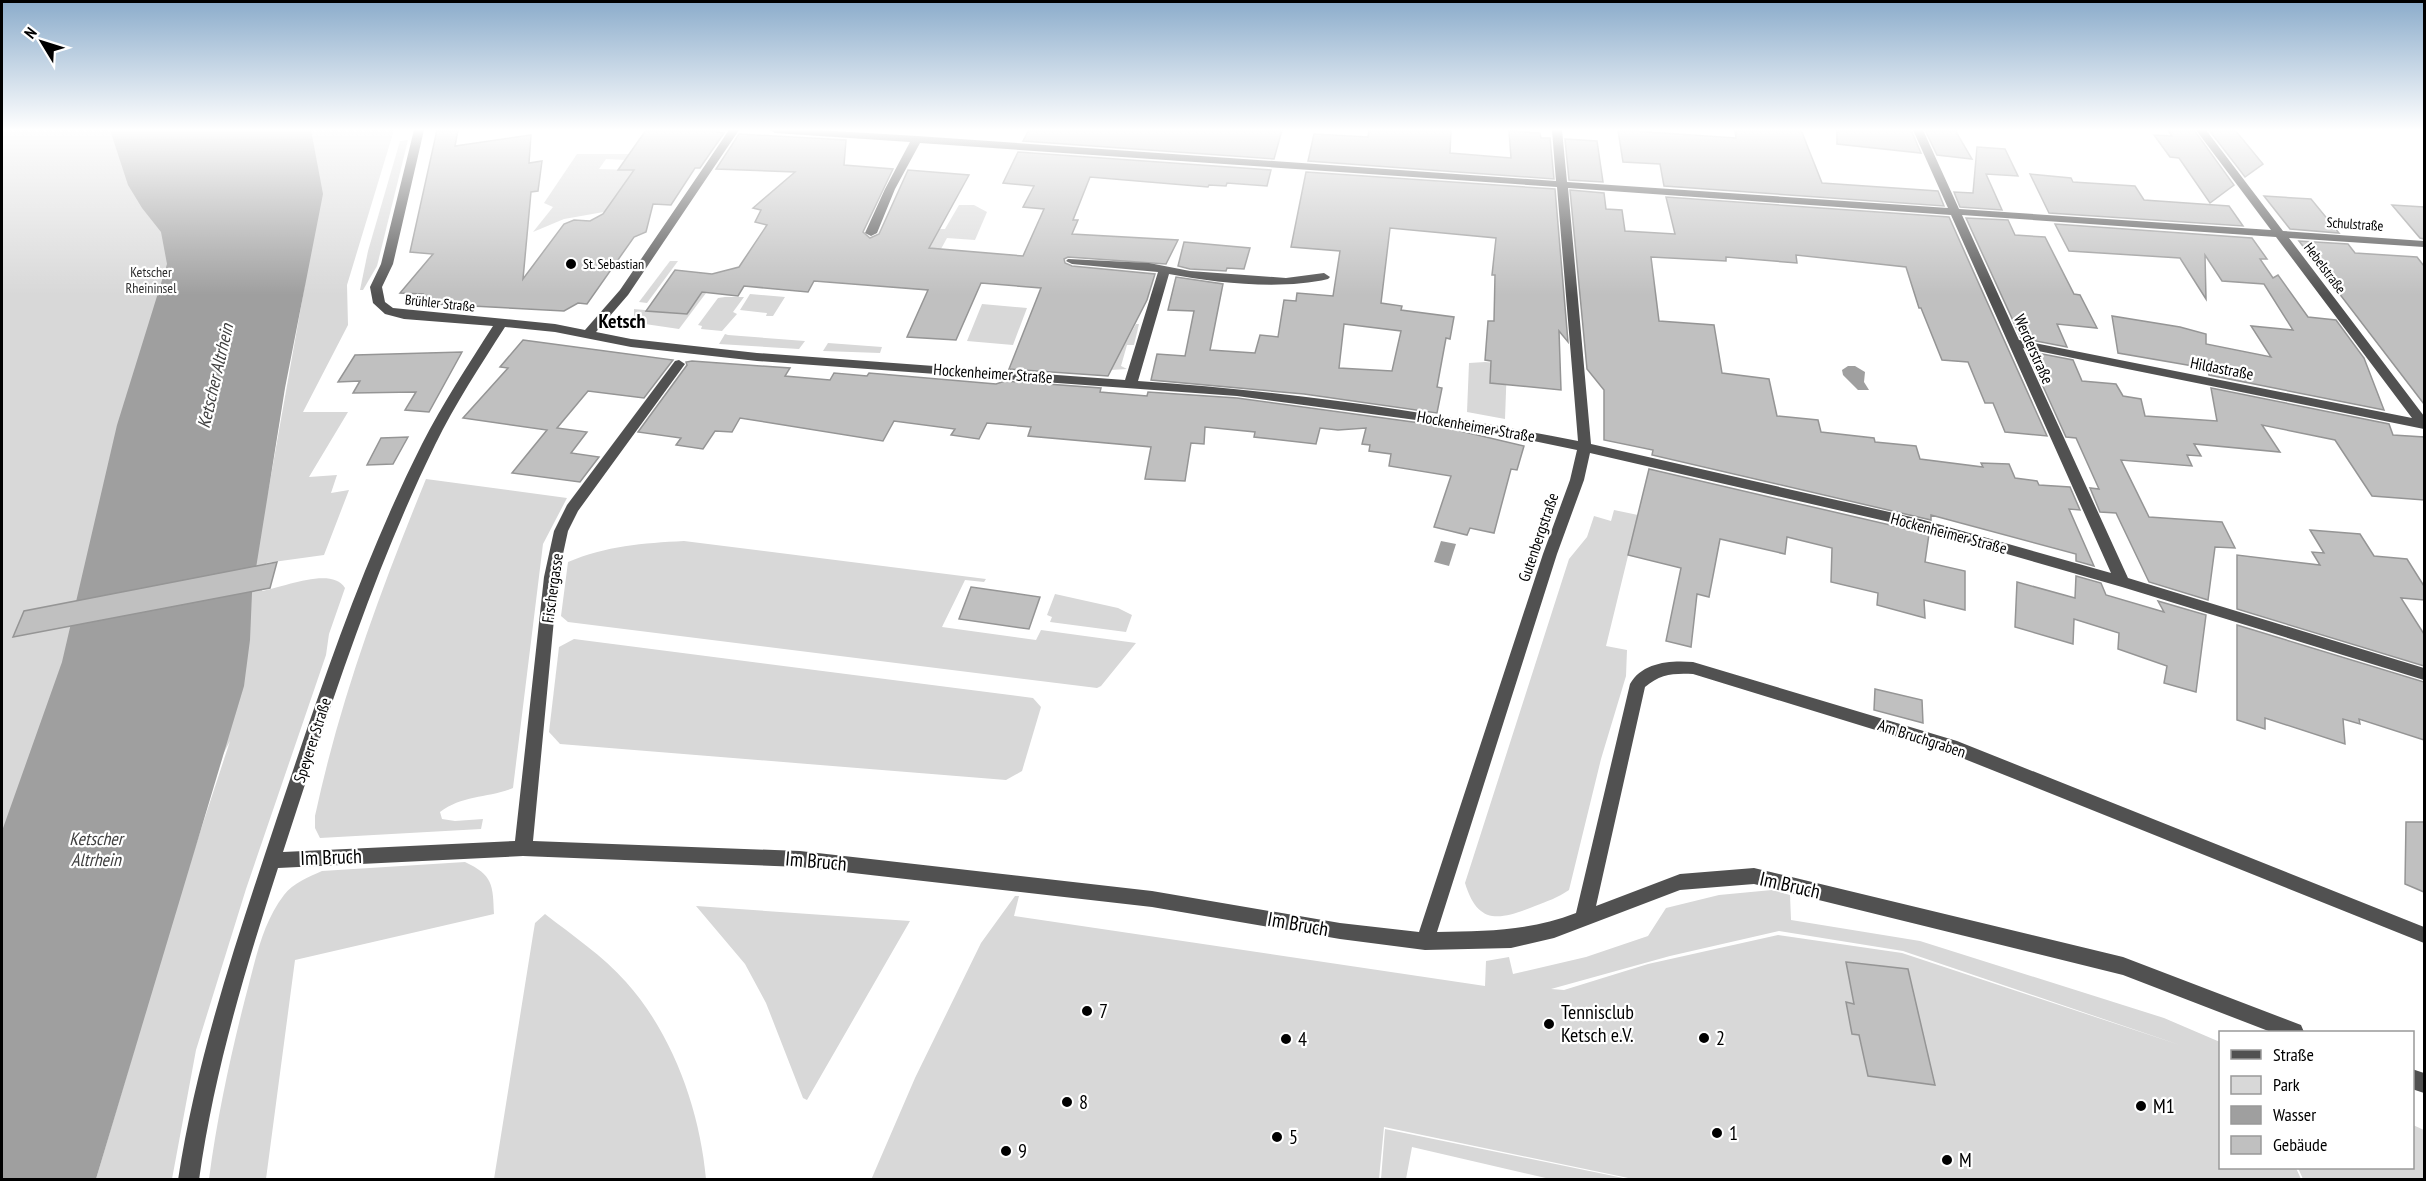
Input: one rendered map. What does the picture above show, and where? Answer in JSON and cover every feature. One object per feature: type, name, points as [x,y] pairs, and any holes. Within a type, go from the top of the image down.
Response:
[{"type":"street","name":"Brühler Straße","points":[[405,185],[387,264],[376,287],[379,303],[389,311],[404,315],[500,325]]},
{"type":"street","points":[[589,333],[630,285],[697,185]]},
{"type":"street","points":[[871,234],[892,185]]},
{"type":"street","name":"Gutenbergstraße","points":[[1425,941],[1550,554],[1577,480],[1585,447],[1564,185]]},
{"type":"street","name":"Schulstraße","points":[[1566,185],[2424,244]]},
{"type":"street","name":"Werderstraße","points":[[1944,185],[2012,342],[2122,582]]},
{"type":"street","name":"Hebelstraße","points":[[2243,185],[2424,425]]},
{"type":"street","points":[[1072,261],[1164,270],[1190,276],[1286,282],[1323,277]]},
{"type":"street","points":[[1131,382],[1164,270]]},
{"type":"street","name":"Hockenheimer Straße","points":[[500,325],[589,333],[631,343],[757,357],[1131,382],[1323,402],[1457,421],[1585,447],[1920,524],[2122,582],[2424,674]]},
{"type":"street","name":"Speyerer Straße","points":[[188,1179],[203,1095],[223,1015],[341,651],[408,483],[481,351],[500,325]]},
{"type":"street","name":"Hildastraße","points":[[2012,342],[2424,425]]},
{"type":"street","name":"Fischergasse","points":[[523,848],[551,577],[561,531],[572,508],[679,364]]},
{"type":"street","name":"Am Bruchgraben","points":[[1584,917],[1638,684],[1651,671],[1671,666],[1693,668],[1951,746],[2424,934]]},
{"type":"street","name":"Im Bruch","points":[[272,860],[523,848],[800,859],[1152,899],[1340,931],[1425,941],[1511,939],[1554,930],[1680,882],[1754,876],[2123,966],[2291,1031]]},
{"type":"green space","name":"Ketscher Rheininsel","points":[[2,185],[377,185],[347,285],[348,325],[303,412],[348,412],[309,477],[337,475],[331,493],[349,490],[324,555],[266,563],[262,591],[318,578],[339,582],[345,588],[329,634],[326,655],[246,889],[196,1050],[172,1179],[96,1179],[185,878],[230,741],[2,1180]],"holes":[[[305,284],[267,498],[299,297]]]},
{"type":"green space","points":[[387,185],[397,185],[377,266],[363,290],[360,290],[368,251]]},
{"type":"green space","points":[[556,185],[646,185],[615,210],[564,219],[533,232],[553,207],[544,203]]},
{"type":"green space","points":[[959,205],[974,205],[987,212],[975,240],[947,238],[925,278],[909,263],[937,229],[945,229]]},
{"type":"green space","points":[[670,261],[678,261],[647,303],[639,302]]},
{"type":"green space","points":[[702,293],[706,293],[679,329],[645,324],[634,317],[634,309],[687,314]]},
{"type":"green space","points":[[750,294],[785,297],[773,316],[766,316],[767,313],[740,310]]},
{"type":"green space","points":[[744,297],[733,312],[737,314],[722,331],[701,329],[702,326],[698,325],[718,298]]},
{"type":"green space","points":[[982,304],[1027,308],[1013,345],[967,341]]},
{"type":"green space","points":[[1136,324],[1139,324],[1134,345],[1127,345],[1121,366],[1127,369],[1110,370]]},
{"type":"green space","points":[[725,334],[805,341],[799,349],[719,344]]},
{"type":"green space","points":[[828,343],[882,347],[880,353],[823,351]]},
{"type":"green space","points":[[1469,363],[1507,364],[1505,419],[1467,412]]},
{"type":"green space","points":[[426,479],[567,498],[543,544],[513,788],[457,802],[440,812],[442,819],[455,821],[483,819],[481,829],[320,838],[315,828],[315,816],[349,687],[393,562]]},
{"type":"green space","points":[[1614,510],[1638,515],[1606,646],[1627,650],[1626,676],[1601,759],[1569,890],[1522,911],[1492,916],[1476,907],[1465,883],[1569,559],[1587,537],[1594,516],[1611,521]]},
{"type":"green space","points":[[684,541],[986,579],[984,582],[965,580],[942,627],[1036,640],[1041,630],[1136,643],[1097,688],[568,622],[561,616],[568,562],[596,552],[625,546]]},
{"type":"green space","points":[[1055,594],[1118,608],[1132,615],[1126,632],[1050,622],[1052,617],[1047,615]]},
{"type":"green space","points":[[574,639],[1033,698],[1041,707],[1022,771],[1006,780],[560,744],[549,732],[559,647]]},
{"type":"green space","points":[[465,862],[481,872],[490,882],[494,914],[295,960],[266,1179],[209,1179],[224,1088],[252,972],[264,932],[284,895],[297,884],[322,871]]},
{"type":"green space","name":"Tennisclub Ketsch e.V.","points":[[1772,890],[1790,895],[1791,920],[1920,941],[2164,1018],[2219,1042],[2219,1169],[2296,1169],[2301,1179],[1633,1179],[1384,1127],[1379,1179],[871,1180],[915,1078],[981,943],[1015,896],[1019,896],[1014,916],[1485,986],[1486,961],[1509,957],[1513,974],[1586,957],[1648,936],[1666,908],[1719,895]],"holes":[[[1779,931],[1903,951],[2180,1045],[1902,953],[1778,935],[1648,964],[1564,990],[1551,989],[1670,956]]]},
{"type":"green space","points":[[696,906],[910,921],[807,1100],[803,1098],[766,1003],[745,964]]},
{"type":"green space","points":[[545,914],[617,972],[643,1003],[657,1025],[681,1074],[690,1100],[698,1127],[706,1179],[494,1179],[535,923]]},
{"type":"green space","points":[[2414,1125],[2424,1130],[2424,1179],[2303,1179],[2298,1169],[2414,1169]]},
{"type":"green space","points":[[1385,1129],[1628,1179],[1550,1179],[1412,1147],[1406,1179],[1381,1179]]},
{"type":"water","name":"Ketscher Altrhein","points":[[128,185],[321,185],[323,194],[285,388],[252,593],[250,640],[244,686],[96,1179],[2,1180],[2,831],[62,662],[117,425],[167,264],[161,232]]},
{"type":"water","points":[[1848,366],[1855,366],[1865,372],[1864,382],[1869,390],[1858,390],[1843,375],[1842,370]]},
{"type":"water","points":[[1441,541],[1456,544],[1449,566],[1434,562]]},
{"type":"building","points":[[425,185],[539,185],[538,191],[531,192],[523,279],[564,224],[574,220],[590,221],[603,214],[623,185],[684,185],[671,205],[653,204],[646,232],[634,237],[587,304],[578,303],[564,311],[416,303],[423,294],[400,293],[433,254],[410,252]]},
{"type":"building","points":[[780,185],[885,185],[863,232],[870,238],[879,234],[901,185],[963,185],[929,248],[1023,256],[1044,209],[1023,207],[1034,186],[1025,185],[1087,185],[1073,220],[1078,220],[1072,234],[1178,240],[1166,264],[1068,257],[1064,259],[1065,263],[1072,266],[1155,274],[1147,300],[1108,376],[1009,369],[1041,288],[981,283],[956,340],[907,337],[928,290],[814,281],[808,292],[744,286],[738,296],[702,292],[687,314],[646,311],[675,270],[712,274],[739,267],[767,225],[755,222],[761,210],[753,208]]},
{"type":"building","points":[[1303,185],[1498,185],[1555,189],[1568,342],[1559,331],[1561,390],[1490,383],[1491,361],[1485,360],[1488,321],[1494,321],[1495,275],[1492,275],[1496,238],[1390,228],[1381,303],[1402,306],[1401,310],[1454,317],[1450,339],[1446,338],[1437,387],[1442,388],[1437,413],[1304,394],[1151,380],[1157,354],[1185,356],[1194,311],[1168,310],[1176,277],[1223,284],[1210,350],[1255,353],[1260,335],[1278,337],[1284,300],[1296,301],[1297,293],[1333,296],[1340,251],[1291,247]],"holes":[[[1344,324],[1401,331],[1392,371],[1339,368]]]},
{"type":"building","points":[[1853,185],[1938,191],[1944,206],[1664,186]]},
{"type":"building","points":[[1974,185],[1991,185],[2002,210],[1960,207],[1954,192],[1973,193]]},
{"type":"building","points":[[2035,185],[2135,186],[2144,200],[2229,206],[2243,226],[2049,213]]},
{"type":"building","points":[[2198,185],[2234,185],[2210,203]]},
{"type":"building","points":[[1570,190],[1604,193],[1606,209],[1622,210],[1625,231],[1675,234],[1666,197],[1949,217],[2047,436],[2005,432],[1993,403],[1985,403],[1968,362],[1942,360],[1921,308],[1919,308],[1906,267],[1796,255],[1797,263],[1726,257],[1726,261],[1651,257],[1659,321],[1714,325],[1722,373],[1769,379],[1777,416],[1818,420],[1821,432],[1874,438],[1875,442],[1916,446],[1920,459],[1983,467],[1981,463],[2009,464],[2015,478],[2037,481],[2039,485],[2070,487],[2080,510],[2069,509],[2094,566],[2076,561],[2076,554],[1931,515],[1931,520],[1652,455],[1653,450],[1604,440],[1604,390],[1587,369]]},
{"type":"building","points":[[2264,196],[2311,199],[2339,233],[2290,229]]},
{"type":"building","points":[[2392,205],[2424,207],[2424,239],[2420,238]]},
{"type":"building","points":[[1966,218],[2008,220],[2015,235],[2045,237],[2074,294],[2080,295],[2097,328],[2057,324],[2067,347],[2021,338]]},
{"type":"building","points":[[2055,224],[2252,238],[2267,259],[2260,259],[2273,278],[2278,275],[2308,317],[2336,320],[2364,358],[2384,410],[2209,375],[2208,371],[2193,366],[2118,353],[2112,316],[2180,327],[2206,334],[2206,344],[2271,357],[2251,326],[2293,330],[2264,284],[2222,281],[2205,255],[2206,299],[2180,258],[2069,251]]},
{"type":"building","points":[[2299,241],[2348,244],[2355,253],[2417,257],[2424,266],[2424,404]]},
{"type":"building","points":[[1184,242],[1250,248],[1244,269],[1227,268],[1226,271],[1190,269],[1178,266]]},
{"type":"building","points":[[523,340],[673,360],[644,398],[588,391],[557,428],[587,432],[571,453],[599,457],[580,482],[512,473],[547,430],[463,418],[508,368],[500,367]]},
{"type":"building","points":[[2027,351],[2073,360],[2082,381],[2116,384],[2123,396],[2141,399],[2145,416],[2217,421],[2211,388],[2389,424],[2393,435],[2424,437],[2424,500],[2372,496],[2335,440],[2262,425],[2280,452],[2194,444],[2201,456],[2187,455],[2192,466],[2121,460],[2149,517],[2222,522],[2235,548],[2215,547],[2208,600],[2149,582],[2116,513],[2100,512],[2090,488],[2099,489],[2076,438],[2066,437]]},
{"type":"building","points":[[462,352],[429,412],[405,410],[416,392],[353,393],[360,381],[338,382],[355,355]]},
{"type":"building","points":[[686,362],[790,368],[785,376],[830,380],[834,373],[867,376],[869,373],[996,384],[1005,381],[1101,388],[1100,392],[1147,396],[1148,392],[1237,398],[1435,425],[1524,446],[1517,470],[1511,469],[1494,533],[1470,528],[1467,535],[1434,527],[1451,476],[1389,466],[1391,454],[1369,451],[1370,445],[1362,444],[1366,428],[1338,430],[1320,428],[1316,444],[1254,437],[1255,432],[1205,427],[1204,444],[1191,443],[1185,481],[1145,479],[1151,447],[1028,436],[1031,427],[987,423],[979,439],[951,435],[955,429],[894,421],[883,441],[740,418],[732,432],[715,431],[703,449],[676,445],[681,438],[638,432],[687,365]]},
{"type":"building","points":[[408,437],[393,464],[367,465],[381,438]]},
{"type":"building","points":[[1649,469],[1929,534],[1925,562],[1965,571],[1965,610],[1924,600],[1925,618],[1877,605],[1878,593],[1831,582],[1832,548],[1787,537],[1785,554],[1720,539],[1709,597],[1697,594],[1691,647],[1666,641],[1681,568],[1628,555]]},
{"type":"building","points":[[2310,530],[2360,534],[2374,556],[2407,559],[2424,586],[2424,600],[2401,598],[2424,634],[2424,666],[2237,609],[2237,555],[2320,565],[2312,552],[2324,553]]},
{"type":"building","points":[[277,562],[270,588],[13,637],[24,611]]},
{"type":"building","points":[[2076,576],[2101,583],[2106,595],[2164,612],[2158,601],[2206,615],[2196,692],[2164,683],[2167,666],[2118,649],[2119,633],[2074,619],[2073,644],[2015,627],[2017,582],[2075,598]]},
{"type":"building","points":[[971,587],[1040,597],[1029,629],[959,619]]},
{"type":"building","points":[[2237,625],[2424,682],[2424,740],[2359,719],[2360,724],[2343,719],[2345,744],[2265,718],[2265,729],[2237,720]]},
{"type":"building","points":[[1875,689],[1922,700],[1923,723],[1874,710]]},
{"type":"building","points":[[2406,822],[2424,822],[2424,892],[2405,884]]},
{"type":"building","points":[[1846,962],[1908,969],[1935,1085],[1868,1076],[1859,1035],[1852,1034],[1846,1002],[1854,1004]]},
{"type":"place","name":"St. Sebastian","points":[[571,264]]},
{"type":"place","name":"7","points":[[1087,1011]]},
{"type":"place","name":"Tennisclub Ketsch e.V.","points":[[1549,1024]]},
{"type":"place","name":"2","points":[[1704,1038]]},
{"type":"place","name":"4","points":[[1286,1039]]},
{"type":"place","name":"8","points":[[1067,1102]]},
{"type":"place","name":"M1","points":[[2141,1106]]},
{"type":"place","name":"1","points":[[1717,1133]]},
{"type":"place","name":"5","points":[[1277,1137]]},
{"type":"place","name":"9","points":[[1006,1151]]},
{"type":"place","name":"M","points":[[1947,1160]]},
{"type":"district","name":"Ketsch","points":[[622,321]]}]
